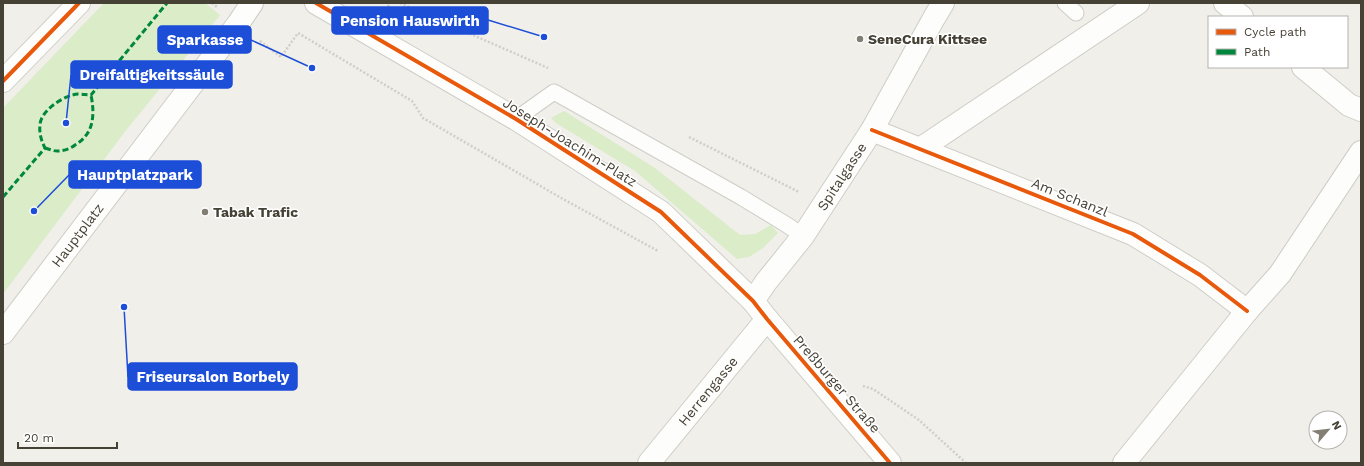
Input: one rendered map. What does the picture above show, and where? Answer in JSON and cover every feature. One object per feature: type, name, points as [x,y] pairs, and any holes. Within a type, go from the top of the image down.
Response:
[{"type":"street","points":[[3,82],[79,3]]},
{"type":"street","name":"Hauptplatz","points":[[3,333],[238,24],[252,3]]},
{"type":"street","name":"Joseph-Joachim-Platz","points":[[316,3],[516,119],[661,212],[753,301],[767,319]]},
{"type":"street","name":"Spitalgasse","points":[[753,301],[766,282],[803,236],[872,130],[934,18],[944,3]]},
{"type":"street","points":[[920,149],[1138,3]]},
{"type":"street","points":[[1225,3],[1241,16]]},
{"type":"street","points":[[1304,68],[1349,105],[1361,110]]},
{"type":"street","name":"Am Schanzl","points":[[872,130],[1133,234],[1200,275],[1247,311]]},
{"type":"street","points":[[1124,463],[1247,311],[1280,274],[1361,152]]},
{"type":"street","name":"Herrengasse","points":[[649,463],[767,319]]},
{"type":"street","name":"Preßburger Straße","points":[[767,319],[890,463]]},
{"type":"lane","points":[[1065,3],[1076,13]]},
{"type":"lane","points":[[516,119],[554,92],[740,197],[803,236]]},
{"type":"path","points":[[212,3],[281,57],[298,33],[412,101],[423,118],[563,199],[664,254]]},
{"type":"path","points":[[857,382],[864,387],[873,389],[919,420],[966,463]]},
{"type":"green space","points":[[104,3],[205,3],[220,15],[127,129],[3,294],[3,108]]},
{"type":"green space","points":[[564,111],[655,168],[740,235],[755,234],[771,225],[778,233],[763,248],[749,257],[737,259],[635,171],[556,123],[551,118]]},
{"type":"marked path","points":[[3,197],[45,148],[42,142],[40,124],[49,108],[61,100],[73,95],[91,95],[167,3]]},
{"type":"marked path","points":[[45,148],[62,151],[81,141],[92,123],[93,110],[91,95]]},
{"type":"cycle path","points":[[3,81],[79,3]]},
{"type":"cycle path","points":[[316,3],[516,119],[661,212],[753,301],[890,463]]},
{"type":"cycle path","points":[[872,130],[1133,234],[1200,275],[1247,311]]},
{"type":"place","name":"Pension Hauswirth","points":[[544,37]]},
{"type":"place","name":"SeneCura Kittsee","points":[[860,39]]},
{"type":"place","name":"Sparkasse","points":[[312,68]]},
{"type":"place","name":"Dreifaltigkeitssäule","points":[[66,123]]},
{"type":"place","name":"Hauptplatzpark","points":[[34,211]]},
{"type":"place","name":"Tabak Trafic","points":[[205,212]]},
{"type":"place","name":"Friseursalon Borbely","points":[[124,307]]}]
